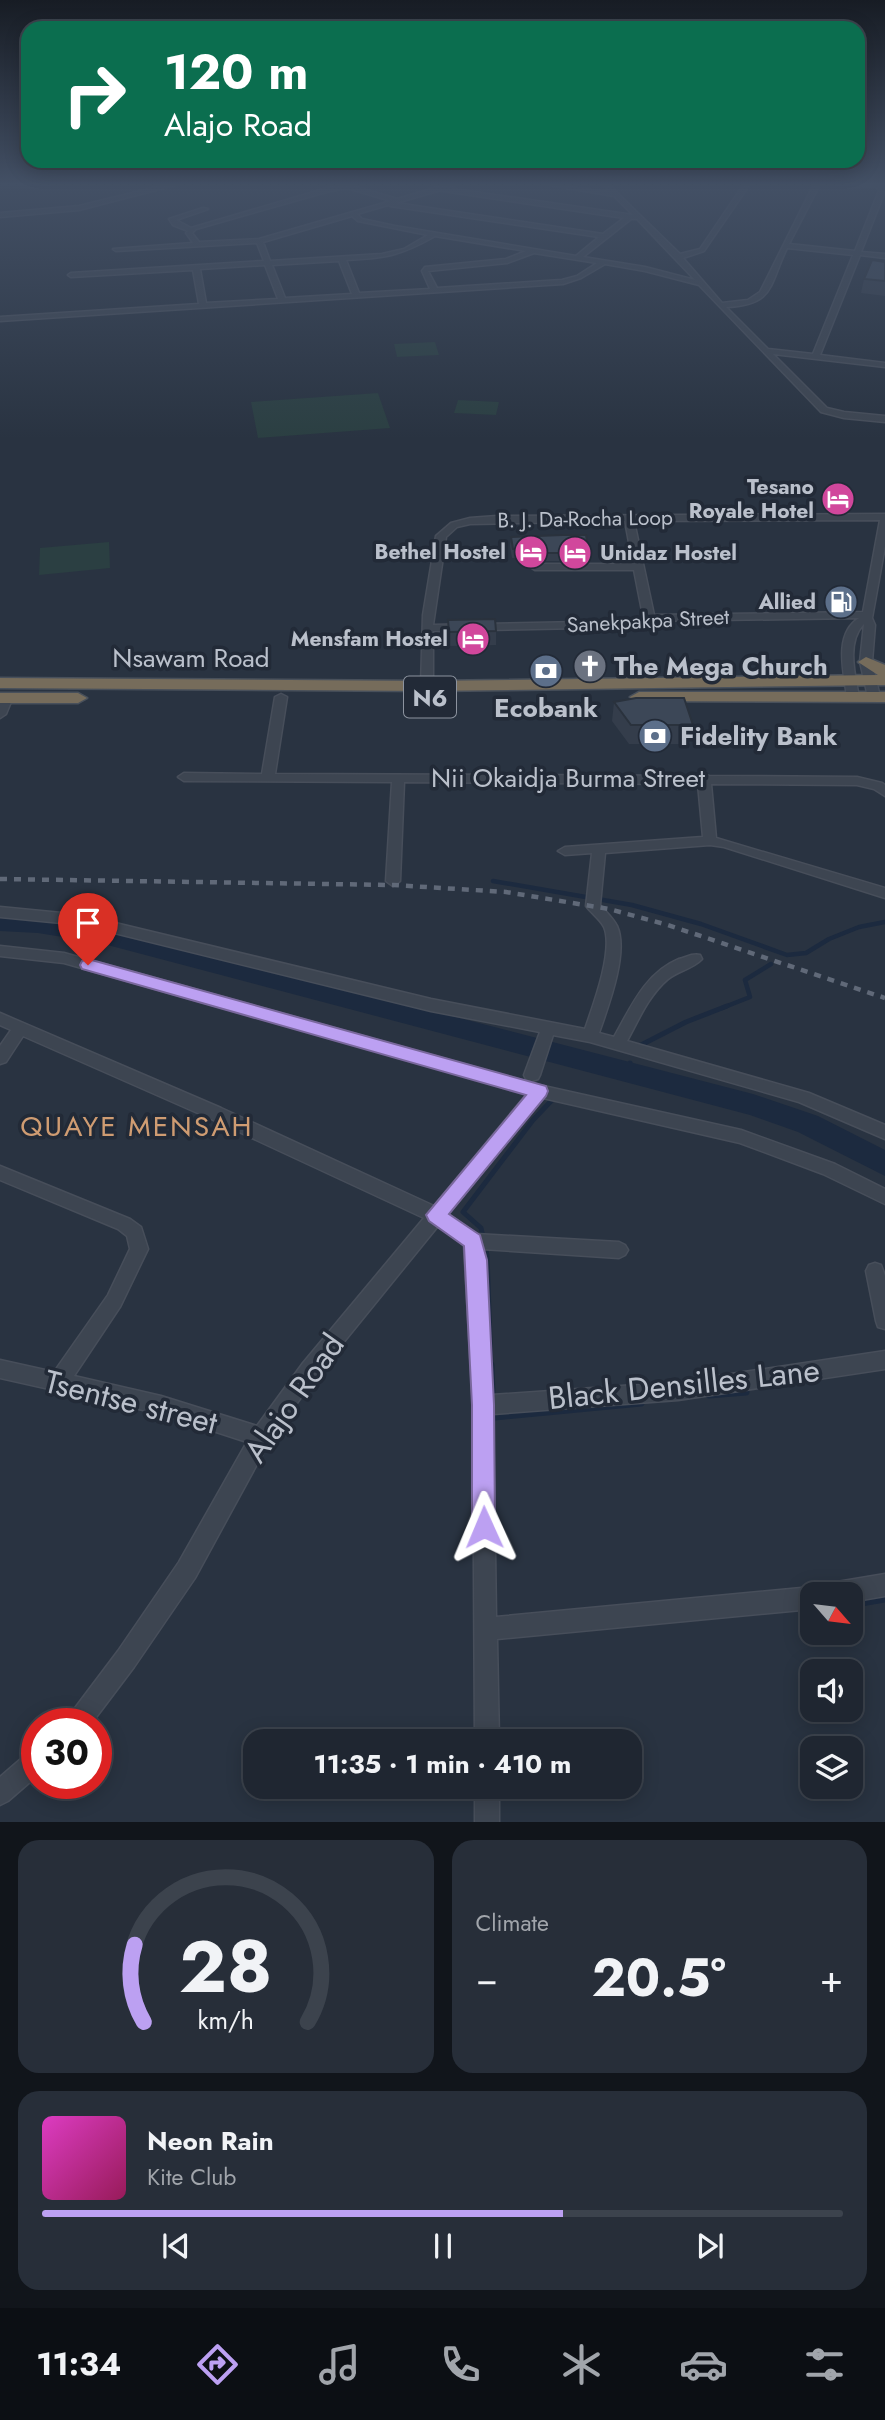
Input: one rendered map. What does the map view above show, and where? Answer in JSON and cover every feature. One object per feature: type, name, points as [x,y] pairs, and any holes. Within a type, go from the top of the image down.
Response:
[{"type":"highway","points":[[866,662],[885,672]]},
{"type":"highway","name":"Nsawam Road","points":[[2,698],[427,686],[825,680],[850,680],[878,689]]},
{"type":"highway","name":"Nsawam Road","points":[[2,698],[281,698],[850,680]]},
{"type":"street","points":[[71,275],[154,269]]},
{"type":"street","points":[[197,269],[203,306]]},
{"type":"street","points":[[271,269],[282,300]]},
{"type":"street","points":[[346,269],[356,295]]},
{"type":"street","points":[[426,269],[435,291]]},
{"type":"street","points":[[0,319],[563,282],[592,269]]},
{"type":"street","points":[[640,269],[705,284]]},
{"type":"street","points":[[691,269],[720,305],[824,410],[885,419]]},
{"type":"street","points":[[720,305],[751,303],[760,298],[776,269]]},
{"type":"street","points":[[816,356],[851,269]]},
{"type":"street","points":[[768,351],[885,365]]},
{"type":"street","points":[[878,689],[866,662],[870,625],[867,617],[885,517]]},
{"type":"street","name":"B. J. Da-Rocha Loop","points":[[427,686],[428,628],[441,536],[454,525],[497,519],[885,517]]},
{"type":"street","points":[[629,518],[649,618]]},
{"type":"street","points":[[534,567],[639,567]]},
{"type":"street","points":[[850,680],[852,631],[857,621],[867,617]]},
{"type":"street","name":"Sanekpakpa Street","points":[[428,628],[632,624],[649,618],[867,617]]},
{"type":"street","points":[[268,778],[281,698]]},
{"type":"street","name":"Nii Okaidja Burma Street","points":[[184,777],[704,778],[879,785]]},
{"type":"street","points":[[393,881],[398,778]]},
{"type":"street","points":[[704,778],[710,841]]},
{"type":"street","points":[[565,850],[710,841],[725,843],[885,893]]},
{"type":"street","points":[[590,1035],[605,997],[614,938],[610,926],[593,906],[599,848]]},
{"type":"street","points":[[0,912],[82,920],[431,1005],[590,1035],[803,1097],[885,1132]]},
{"type":"street","points":[[0,951],[64,958],[741,1138],[829,1169],[885,1197]]},
{"type":"street","points":[[618,1044],[655,980],[675,965],[695,959]]},
{"type":"street","points":[[0,1019],[436,1215],[473,1241],[619,1250]]},
{"type":"street","points":[[0,1058],[20,1028]]},
{"type":"street","name":"Alajo Road","points":[[89,1708],[187,1570],[261,1437],[310,1369],[436,1215],[535,1083],[546,1035]]},
{"type":"street","points":[[0,1173],[124,1224],[135,1232],[139,1249],[114,1301],[58,1383]]},
{"type":"street","points":[[473,1241],[483,1405],[483,1502],[488,1629],[487,1729]]},
{"type":"street","points":[[875,1271],[885,1321]]},
{"type":"street","name":"Black Densilles Lane","points":[[483,1405],[678,1391],[885,1360]]},
{"type":"street","name":"Tsentse street","points":[[0,1369],[161,1405],[261,1437]]},
{"type":"street","points":[[863,1589],[885,1585]]},
{"type":"street","points":[[488,1629],[800,1599]]},
{"type":"street","points":[[0,1793],[21,1774]]},
{"type":"street","points":[[487,1799],[487,1822]]},
{"type":"green space","points":[[435,342],[439,355],[397,357],[394,344]]},
{"type":"green space","points":[[378,393],[390,428],[258,438],[251,402]]},
{"type":"green space","points":[[458,400],[499,402],[496,415],[454,413]]},
{"type":"green space","points":[[109,542],[110,568],[39,575],[40,548]]},
{"type":"building","points":[[868,269],[885,269],[885,281],[864,279]]},
{"type":"building","points":[[586,535],[589,553],[545,553],[544,548],[513,549],[511,537]]},
{"type":"building","points":[[495,619],[496,631],[449,632],[448,620]]},
{"type":"building","points":[[636,698],[684,698],[693,725],[631,725],[614,702]]},
{"type":"waterway","points":[[493,881],[632,905],[701,924],[787,955],[806,953],[829,939],[859,927],[885,922]]},
{"type":"waterway","points":[[0,922],[38,924],[100,934],[753,1105],[808,1124],[885,1164]]},
{"type":"waterway","points":[[722,1008],[750,997],[745,980],[771,964]]},
{"type":"waterway","points":[[639,1046],[686,1022],[727,1006]]},
{"type":"waterway","points":[[625,1073],[630,1063]]},
{"type":"waterway","points":[[491,1367],[487,1255],[481,1228],[463,1212],[533,1120],[553,1099]]},
{"type":"waterway","points":[[491,1365],[492,1395]]},
{"type":"waterway","points":[[709,1395],[746,1392]]},
{"type":"waterway","points":[[495,1417],[641,1403]]},
{"type":"waterway","points":[[863,1603],[885,1599]]},
{"type":"railway","points":[[0,879],[393,885],[506,892],[609,909],[668,925],[885,998]]},
{"type":"place","name":"Tesano Royale Hotel","points":[[838,499]]},
{"type":"place","name":"Bethel Hostel","points":[[531,552]]},
{"type":"place","name":"Unidaz Hostel","points":[[575,553]]},
{"type":"place","name":"Allied","points":[[841,602]]},
{"type":"place","name":"Mensfam Hostel","points":[[473,639]]},
{"type":"place","name":"The Mega Church","points":[[590,666]]},
{"type":"place","name":"Ecobank","points":[[546,671]]},
{"type":"place","name":"Fidelity Bank","points":[[655,736]]},
{"type":"district","name":"QUAYE MENSAH","points":[[137,1126]]},
{"type":"route","points":[[88,965],[539,1091],[436,1215],[473,1241],[476,1260],[483,1405],[484,1527]]}]
